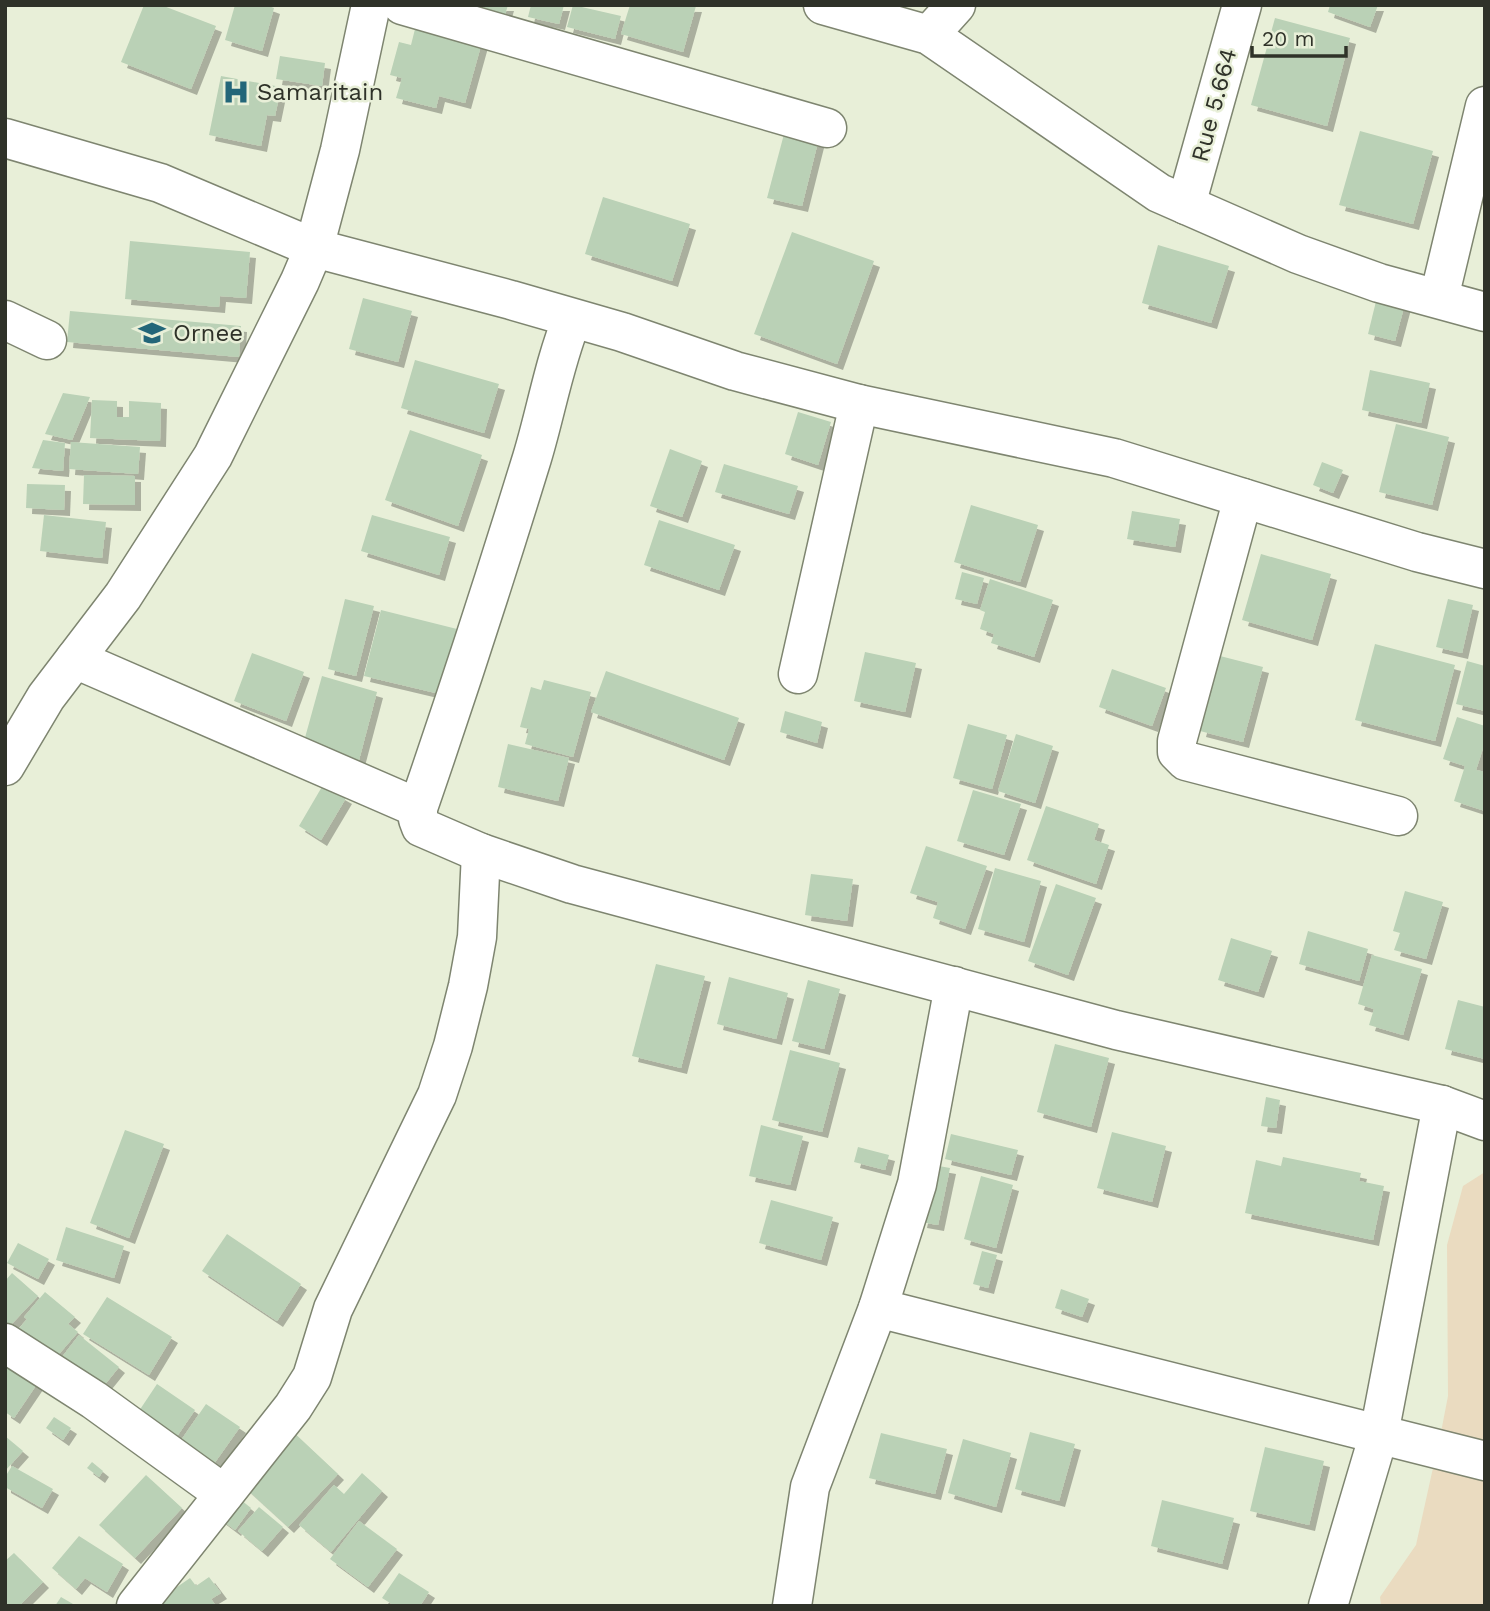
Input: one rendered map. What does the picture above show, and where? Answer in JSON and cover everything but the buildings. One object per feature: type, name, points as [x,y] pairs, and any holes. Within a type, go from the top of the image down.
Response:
[{"type":"street","points":[[5,766],[46,697],[123,596],[213,456],[314,248],[340,150],[371,5]]},
{"type":"street","points":[[402,5],[827,128]]},
{"type":"street","points":[[824,5],[929,35],[1159,193],[1298,254],[1379,283],[1485,312]]},
{"type":"street","points":[[929,35],[956,5]]},
{"type":"street","name":"Rue 5.664","points":[[1186,205],[1242,5]]},
{"type":"street","points":[[1439,298],[1485,106]]},
{"type":"street","points":[[5,138],[160,183],[314,248],[511,300],[622,332],[735,370],[859,404],[1114,458],[1417,552],[1485,569]]},
{"type":"street","points":[[572,319],[472,651],[418,808],[421,827],[481,853],[572,884],[1116,1030],[1442,1105],[1485,1121]]},
{"type":"street","points":[[5,320],[47,340]]},
{"type":"street","points":[[798,674],[859,404]]},
{"type":"street","points":[[1243,498],[1177,741],[1177,751],[1186,761],[1398,816]]},
{"type":"street","points":[[75,659],[418,808]]},
{"type":"street","points":[[136,1606],[293,1407],[312,1377],[332,1309],[437,1095],[453,1046],[477,937],[481,853]]},
{"type":"street","points":[[792,1606],[810,1487],[878,1308],[917,1184],[954,986]]},
{"type":"street","points":[[1328,1606],[1379,1434],[1442,1105]]},
{"type":"street","points":[[878,1308],[1485,1461]]},
{"type":"street","points":[[5,1343],[94,1400],[225,1494]]},
{"type":"shaded area","points":[[1485,1172],[1485,1606],[1381,1606],[1380,1597],[1416,1545],[1448,1396],[1447,1245],[1463,1186]]},
{"type":"place","name":"Samaritain","points":[[236,92]]},
{"type":"place","name":"Ornee","points":[[152,333]]}]
